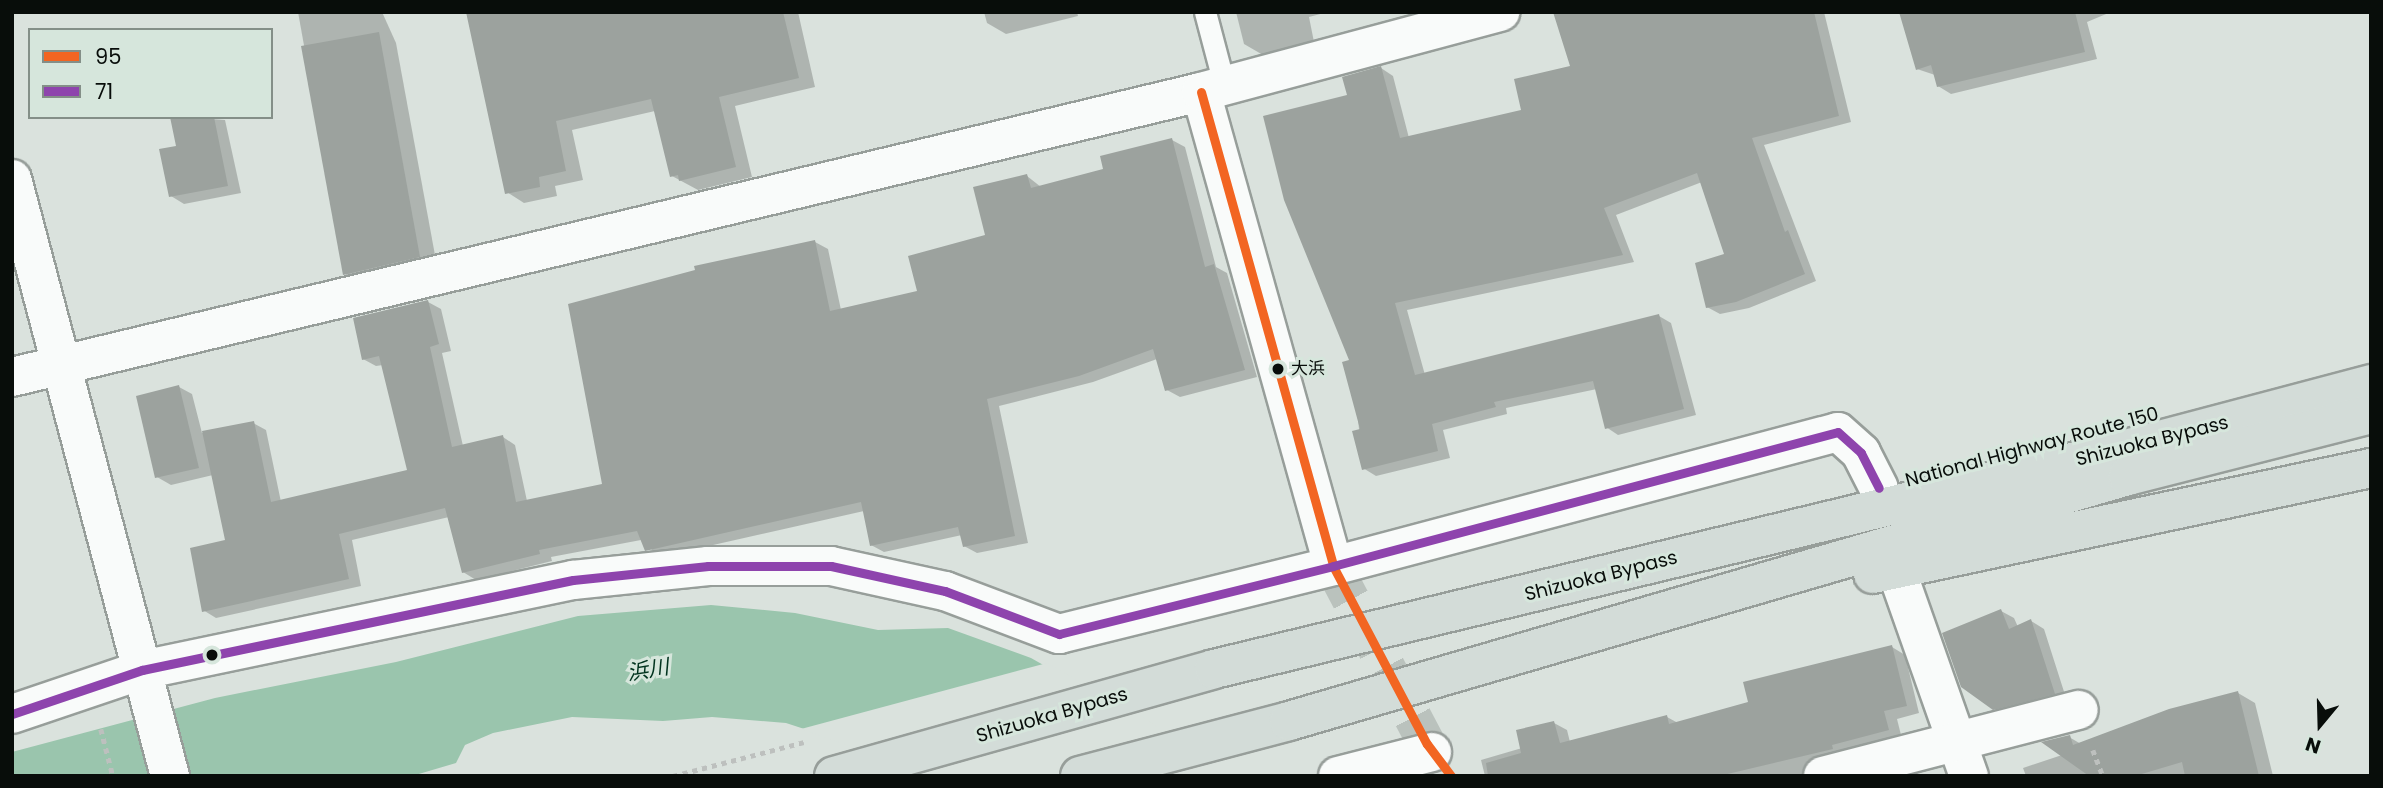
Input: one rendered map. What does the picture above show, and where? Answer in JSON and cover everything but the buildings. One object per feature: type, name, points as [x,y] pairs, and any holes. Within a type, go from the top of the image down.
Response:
[{"type":"highway","name":"National Highway Route 150","points":[[1616,573],[1879,488],[2371,358]]},
{"type":"highway","name":"Shizuoka Bypass","points":[[1080,776],[1233,736],[1627,623],[2371,384]]},
{"type":"highway","name":"Shizuoka Bypass","points":[[834,776],[1158,685],[1616,573],[2125,463],[2371,414]]},
{"type":"highway","points":[[1627,623],[2371,468]]},
{"type":"street","points":[[12,377],[1212,88],[1500,12]]},
{"type":"street","points":[[1212,88],[1333,566]]},
{"type":"street","points":[[12,179],[170,776]]},
{"type":"street","points":[[12,714],[144,675],[573,580],[708,566],[831,566],[945,591],[1059,634],[1333,566],[1838,432],[1861,453],[1879,488]]},
{"type":"street","points":[[1896,569],[1962,759]]},
{"type":"street","points":[[1823,776],[1962,759],[2079,710]]},
{"type":"street","points":[[1338,776],[1437,757]]},
{"type":"lane","points":[[1205,12],[1212,88]]},
{"type":"path","points":[[98,717],[113,776]]},
{"type":"path","points":[[673,776],[806,741]]},
{"type":"water","name":"浜川","points":[[711,605],[795,613],[878,630],[948,628],[1031,658],[1144,722],[948,776],[786,723],[712,717],[663,721],[572,717],[493,733],[465,745],[456,763],[412,776],[12,776],[12,752],[215,698],[396,662],[578,616]]},
{"type":"pier","points":[[1047,663],[1146,719],[1223,776],[937,776],[801,729]]},
{"type":"tunnel","points":[[1333,566],[1427,744]]},
{"type":"transit line","name":"95","points":[[1201,92],[1333,566],[1427,744],[1451,776]]},
{"type":"transit line","name":"71","points":[[12,714],[142,670],[573,580],[708,566],[831,566],[945,591],[1059,634],[1333,566],[1838,432],[1861,453],[1879,488]]},
{"type":"place","name":"大浜","points":[[1278,369]]}]
